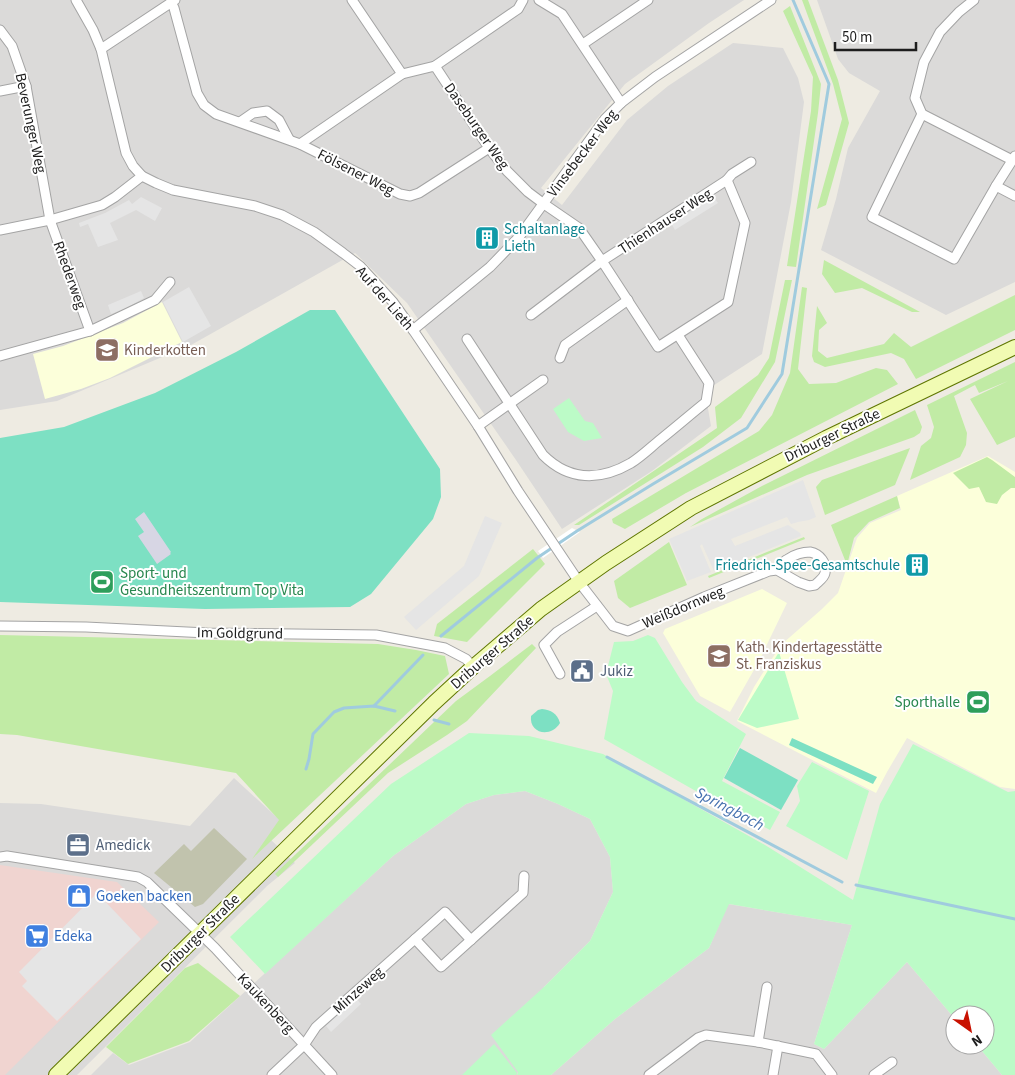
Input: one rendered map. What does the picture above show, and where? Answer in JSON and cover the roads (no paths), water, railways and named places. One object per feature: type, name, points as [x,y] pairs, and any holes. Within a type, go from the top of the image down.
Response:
[{"type":"main road","name":"Driburger Straße","points":[[56,1075],[434,703],[540,610],[691,508],[826,438],[1015,347]]},
{"type":"street","points":[[0,230],[50,220],[102,205],[142,176],[133,166],[126,153],[101,49],[93,30],[76,0]]},
{"type":"street","points":[[352,0],[402,74],[435,66],[518,9],[522,0]]},
{"type":"street","points":[[539,0],[562,14],[621,103]]},
{"type":"street","points":[[583,44],[648,0]]},
{"type":"street","name":"Vinsebecker Weg","points":[[413,330],[490,267],[519,237],[605,119],[621,103],[655,77],[771,0]]},
{"type":"street","points":[[922,114],[872,217],[954,259],[1013,158],[922,114],[915,98],[924,62],[940,32],[974,0]]},
{"type":"street","points":[[101,49],[173,1]]},
{"type":"street","name":"Fölsener Weg","points":[[173,1],[197,93],[204,105],[216,114],[289,139],[400,194],[410,196],[419,193],[489,148]]},
{"type":"street","name":"Beverunger Weg","points":[[0,30],[12,46],[26,86],[50,220]]},
{"type":"street","name":"Daseburger Weg","points":[[435,66],[489,148],[507,171],[528,192],[579,228],[658,348]]},
{"type":"street","name":"Fölsener Weg","points":[[300,144],[402,74]]},
{"type":"street","points":[[0,91],[26,86]]},
{"type":"street","points":[[240,122],[253,113],[267,111],[278,120],[289,139]]},
{"type":"street","name":"Thienhauser Weg","points":[[531,315],[602,261],[727,180],[732,174],[751,162]]},
{"type":"street","name":"Auf der Lieth","points":[[142,176],[173,190],[255,206],[282,215],[314,232],[360,266],[393,302],[413,330],[579,582]]},
{"type":"street","name":"Thienhauser Weg","points":[[658,348],[728,302],[746,223],[727,180]]},
{"type":"street","points":[[996,186],[1015,196]]},
{"type":"street","name":"Rhederweg","points":[[50,220],[90,331]]},
{"type":"street","points":[[0,356],[90,331],[155,300],[170,282]]},
{"type":"street","points":[[560,358],[565,345],[628,300]]},
{"type":"street","points":[[467,339],[543,455],[552,465],[572,474],[592,476],[611,473],[632,462],[706,402],[709,383],[678,335]]},
{"type":"street","points":[[478,426],[543,380]]},
{"type":"street","name":"Weißdornweg","points":[[579,582],[613,626],[628,631],[769,571],[777,570],[808,586],[815,585],[825,574],[824,562],[819,556],[808,552],[786,559],[777,570]]},
{"type":"street","points":[[560,674],[544,645],[557,632],[597,606]]},
{"type":"street","name":"Im Goldgrund","points":[[0,626],[376,635],[445,648],[466,659],[473,667]]},
{"type":"street","name":"Kaukenberg","points":[[0,857],[7,856],[141,878],[148,882],[215,948],[332,1075]]},
{"type":"street","points":[[415,939],[441,967],[522,893],[524,876]]},
{"type":"street","name":"Minzeweg","points":[[272,1075],[304,1044],[316,1027],[445,912],[470,940]]},
{"type":"street","points":[[758,1042],[767,987]]},
{"type":"street","points":[[649,1075],[698,1038],[706,1035],[758,1042],[816,1054],[832,1075]]},
{"type":"street","points":[[773,1075],[778,1046]]},
{"type":"street","points":[[874,1075],[892,1062]]},
{"type":"waterway","points":[[441,636],[537,558],[577,531],[747,428],[782,374],[829,84],[793,0]]},
{"type":"waterway","points":[[374,706],[423,655]]},
{"type":"waterway","name":"Springbach","points":[[306,769],[313,734],[334,712],[344,708],[374,706],[395,711]]},
{"type":"waterway","points":[[434,720],[449,724]]},
{"type":"waterway","name":"Springbach","points":[[607,757],[842,882]]},
{"type":"waterway","name":"Springbach","points":[[856,885],[1015,919]]},
{"type":"place","name":"Schaltanlage Lieth","points":[[487,238]]},
{"type":"place","name":"Kinderkotten","points":[[107,350]]},
{"type":"place","name":"Friedrich-Spee-Gesamtschule","points":[[917,565]]},
{"type":"place","name":"Sport- und Gesundheitszentrum Top Vita","points":[[102,582]]},
{"type":"place","name":"Kath. Kindertagesstätte St. Franziskus","points":[[719,656]]},
{"type":"place","name":"Jukiz","points":[[582,671]]},
{"type":"place","name":"Sporthalle","points":[[978,702]]},
{"type":"place","name":"Amedick","points":[[78,845]]},
{"type":"place","name":"Goeken backen","points":[[79,896]]},
{"type":"place","name":"Edeka","points":[[37,936]]}]
